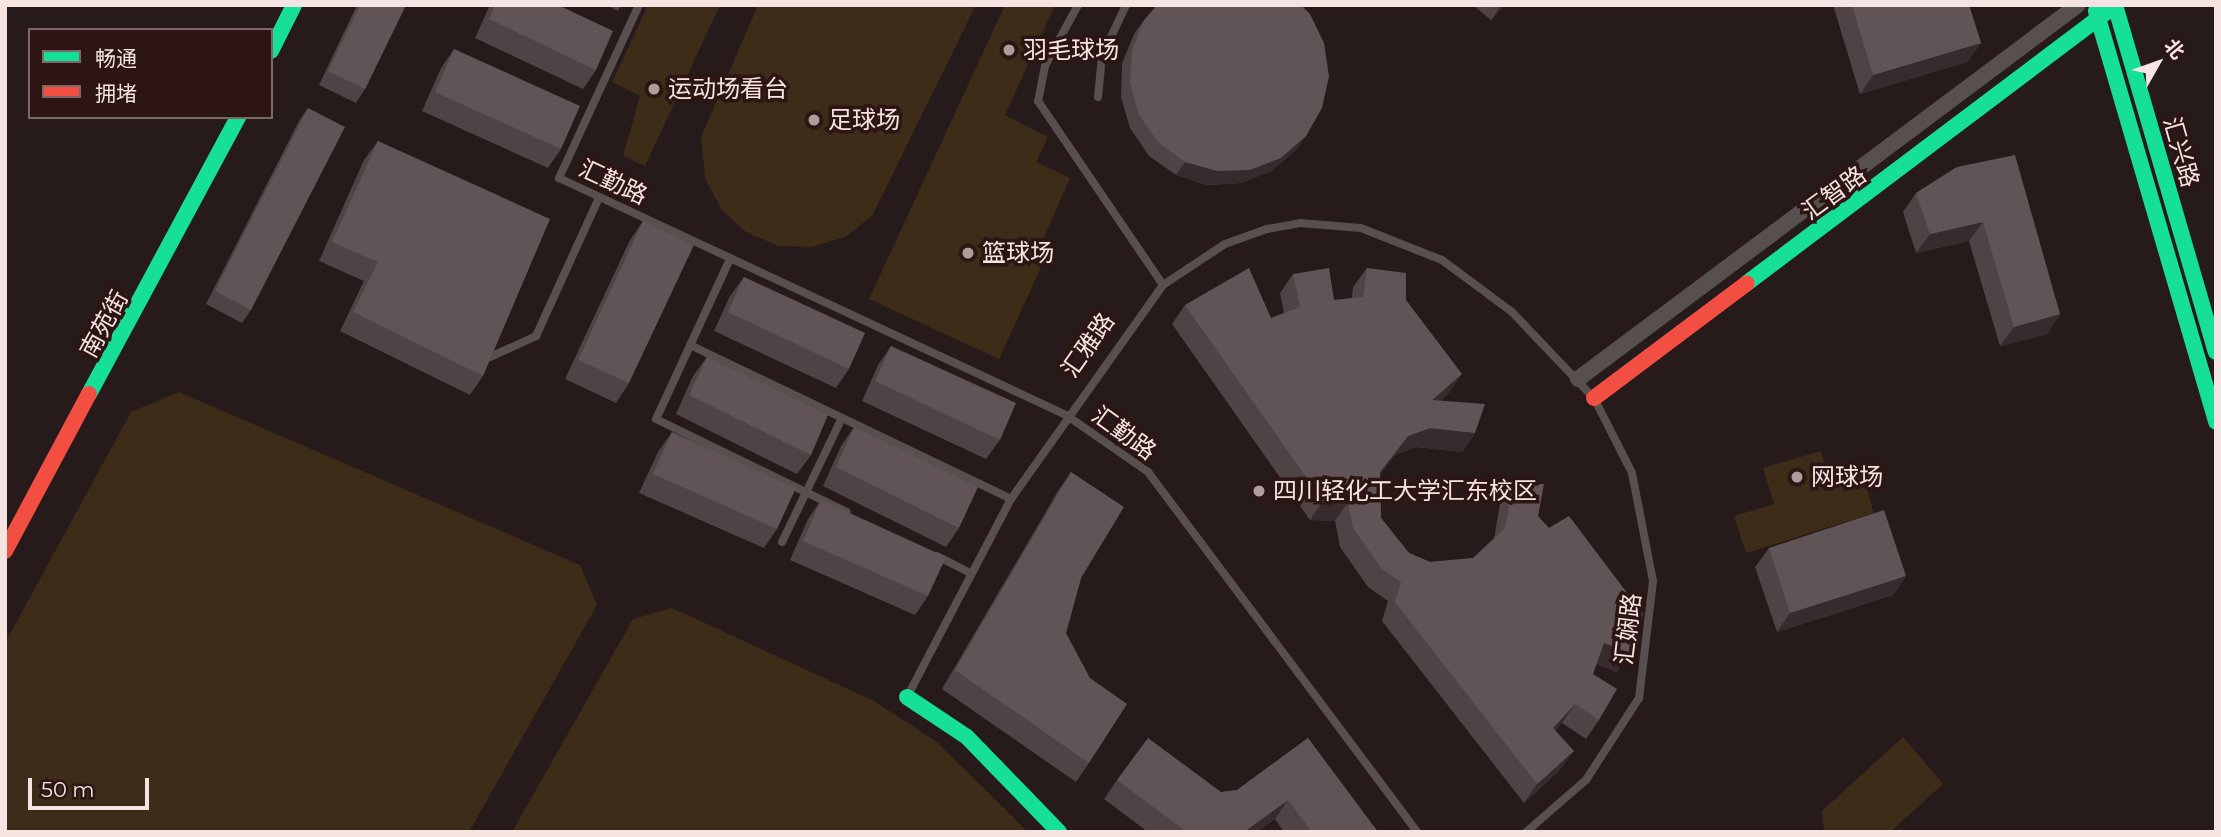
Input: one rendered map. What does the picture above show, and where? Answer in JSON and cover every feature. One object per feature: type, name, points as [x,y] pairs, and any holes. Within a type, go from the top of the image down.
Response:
[{"type":"main road","points":[[273,47],[294,5]]},
{"type":"main road","name":"汇智路","points":[[1594,398],[2097,13],[2115,6]]},
{"type":"main road","name":"汇兴路","points":[[2115,6],[2216,352]]},
{"type":"main road","points":[[2097,13],[2216,422]]},
{"type":"main road","name":"南苑街","points":[[5,551],[237,119]]},
{"type":"main road","name":"汇雅路","points":[[906,697],[967,737],[1059,832]]},
{"type":"street","name":"汇智路","points":[[1578,379],[2078,5]]},
{"type":"lane","name":"汇勤路","points":[[639,5],[559,178],[1066,415],[1148,472],[1417,832]]},
{"type":"lane","points":[[1078,5],[1045,66],[1038,101],[1163,285]]},
{"type":"lane","points":[[1098,97],[1102,56],[1126,5]]},
{"type":"lane","points":[[490,357],[536,335],[599,198]]},
{"type":"lane","name":"汇雅路","points":[[906,697],[1012,499],[1066,415],[1163,285],[1225,244],[1267,229],[1300,222],[1361,228],[1442,260],[1512,312],[1594,398]]},
{"type":"lane","points":[[730,259],[656,419],[864,520]]},
{"type":"lane","points":[[690,345],[1012,499]]},
{"type":"lane","name":"汇娴路","points":[[1525,832],[1586,780],[1639,698],[1653,581],[1632,473],[1594,398]]},
{"type":"lane","points":[[782,542],[842,418]]},
{"type":"lane","points":[[923,550],[971,573]]},
{"type":"shaded area","name":"运动场看台","points":[[648,5],[720,5],[645,166],[623,156],[640,96],[612,82]]},
{"type":"shaded area","name":"足球场","points":[[758,5],[976,5],[872,216],[845,237],[812,247],[778,246],[746,232],[721,209],[705,178],[701,137]]},
{"type":"shaded area","points":[[1005,5],[1055,5],[1005,115],[1048,137],[1036,162],[1070,178],[1042,242],[1051,246],[999,359],[869,299]]},
{"type":"shaded area","points":[[179,392],[580,565],[597,605],[469,832],[5,832],[5,643],[131,412]]},
{"type":"shaded area","points":[[1821,451],[1832,486],[1863,476],[1874,513],[1746,553],[1734,516],[1774,504],[1763,468]]},
{"type":"shaded area","points":[[672,608],[874,701],[938,743],[1028,832],[512,832],[633,619]]},
{"type":"shaded area","points":[[1903,737],[1943,784],[1890,832],[1824,832],[1822,811]]},
{"type":"building","points":[[360,5],[406,5],[365,89],[328,71]]},
{"type":"building","points":[[495,5],[558,5],[613,31],[596,70],[489,19]]},
{"type":"building","points":[[1157,5],[1301,5],[1310,14],[1324,43],[1329,76],[1322,108],[1306,136],[1281,158],[1250,170],[1217,171],[1185,162],[1158,142],[1139,115],[1130,83],[1132,51],[1144,20]]},
{"type":"building","points":[[1852,5],[1969,5],[1981,43],[1873,75]]},
{"type":"building","points":[[454,49],[580,106],[561,149],[435,92]]},
{"type":"building","points":[[308,108],[345,127],[251,310],[215,291]]},
{"type":"building","points":[[378,141],[550,219],[483,376],[353,312],[378,262],[332,242]]},
{"type":"building","points":[[2015,155],[2060,314],[2014,327],[1983,222],[1930,234],[1916,193],[1957,167]]},
{"type":"building","points":[[643,221],[694,245],[629,383],[578,360]]},
{"type":"building","points":[[1249,268],[1271,318],[1300,307],[1293,274],[1329,268],[1334,300],[1363,297],[1367,268],[1406,273],[1406,300],[1462,374],[1432,400],[1485,404],[1475,433],[1430,428],[1408,436],[1380,472],[1381,518],[1409,553],[1430,562],[1473,558],[1505,528],[1513,485],[1544,484],[1538,516],[1549,528],[1569,516],[1643,614],[1631,653],[1604,643],[1593,674],[1617,689],[1599,720],[1575,704],[1553,728],[1574,751],[1537,784],[1395,602],[1401,582],[1381,568],[1353,528],[1348,502],[1323,501],[1185,305]]},
{"type":"building","points":[[744,277],[865,333],[849,369],[728,312]]},
{"type":"building","points":[[891,346],[1016,403],[1000,440],[875,381]]},
{"type":"building","points":[[707,357],[828,415],[811,455],[689,395]]},
{"type":"building","points":[[854,427],[978,487],[959,528],[836,467]]},
{"type":"building","points":[[672,432],[796,488],[777,529],[653,474]]},
{"type":"building","points":[[1071,472],[1124,507],[1081,578],[1066,633],[1090,678],[1127,704],[1089,763],[955,670]]},
{"type":"building","points":[[821,500],[946,557],[928,596],[803,541]]},
{"type":"building","points":[[1884,510],[1906,576],[1790,613],[1769,548]]},
{"type":"building","points":[[1148,738],[1221,792],[1237,790],[1308,738],[1378,832],[1312,832],[1288,800],[1244,832],[1187,832],[1117,780]]},
{"type":"traffic: fast","points":[[273,47],[294,5]]},
{"type":"traffic: fast","points":[[2115,5],[2216,352]]},
{"type":"traffic: fast","points":[[1747,283],[2116,5]]},
{"type":"traffic: fast","points":[[2096,11],[2216,422]]},
{"type":"traffic: fast","points":[[89,394],[237,119]]},
{"type":"traffic: fast","points":[[907,697],[967,737],[1059,832]]},
{"type":"traffic: jam","points":[[1594,398],[1747,283]]},
{"type":"traffic: jam","points":[[5,551],[89,394]]},
{"type":"place","name":"羽毛球场","points":[[1009,50]]},
{"type":"place","name":"运动场看台","points":[[654,89]]},
{"type":"place","name":"足球场","points":[[814,120]]},
{"type":"place","name":"篮球场","points":[[968,253]]},
{"type":"place","name":"网球场","points":[[1797,477]]},
{"type":"place","name":"四川轻化工大学汇东校区","points":[[1259,491]]}]
